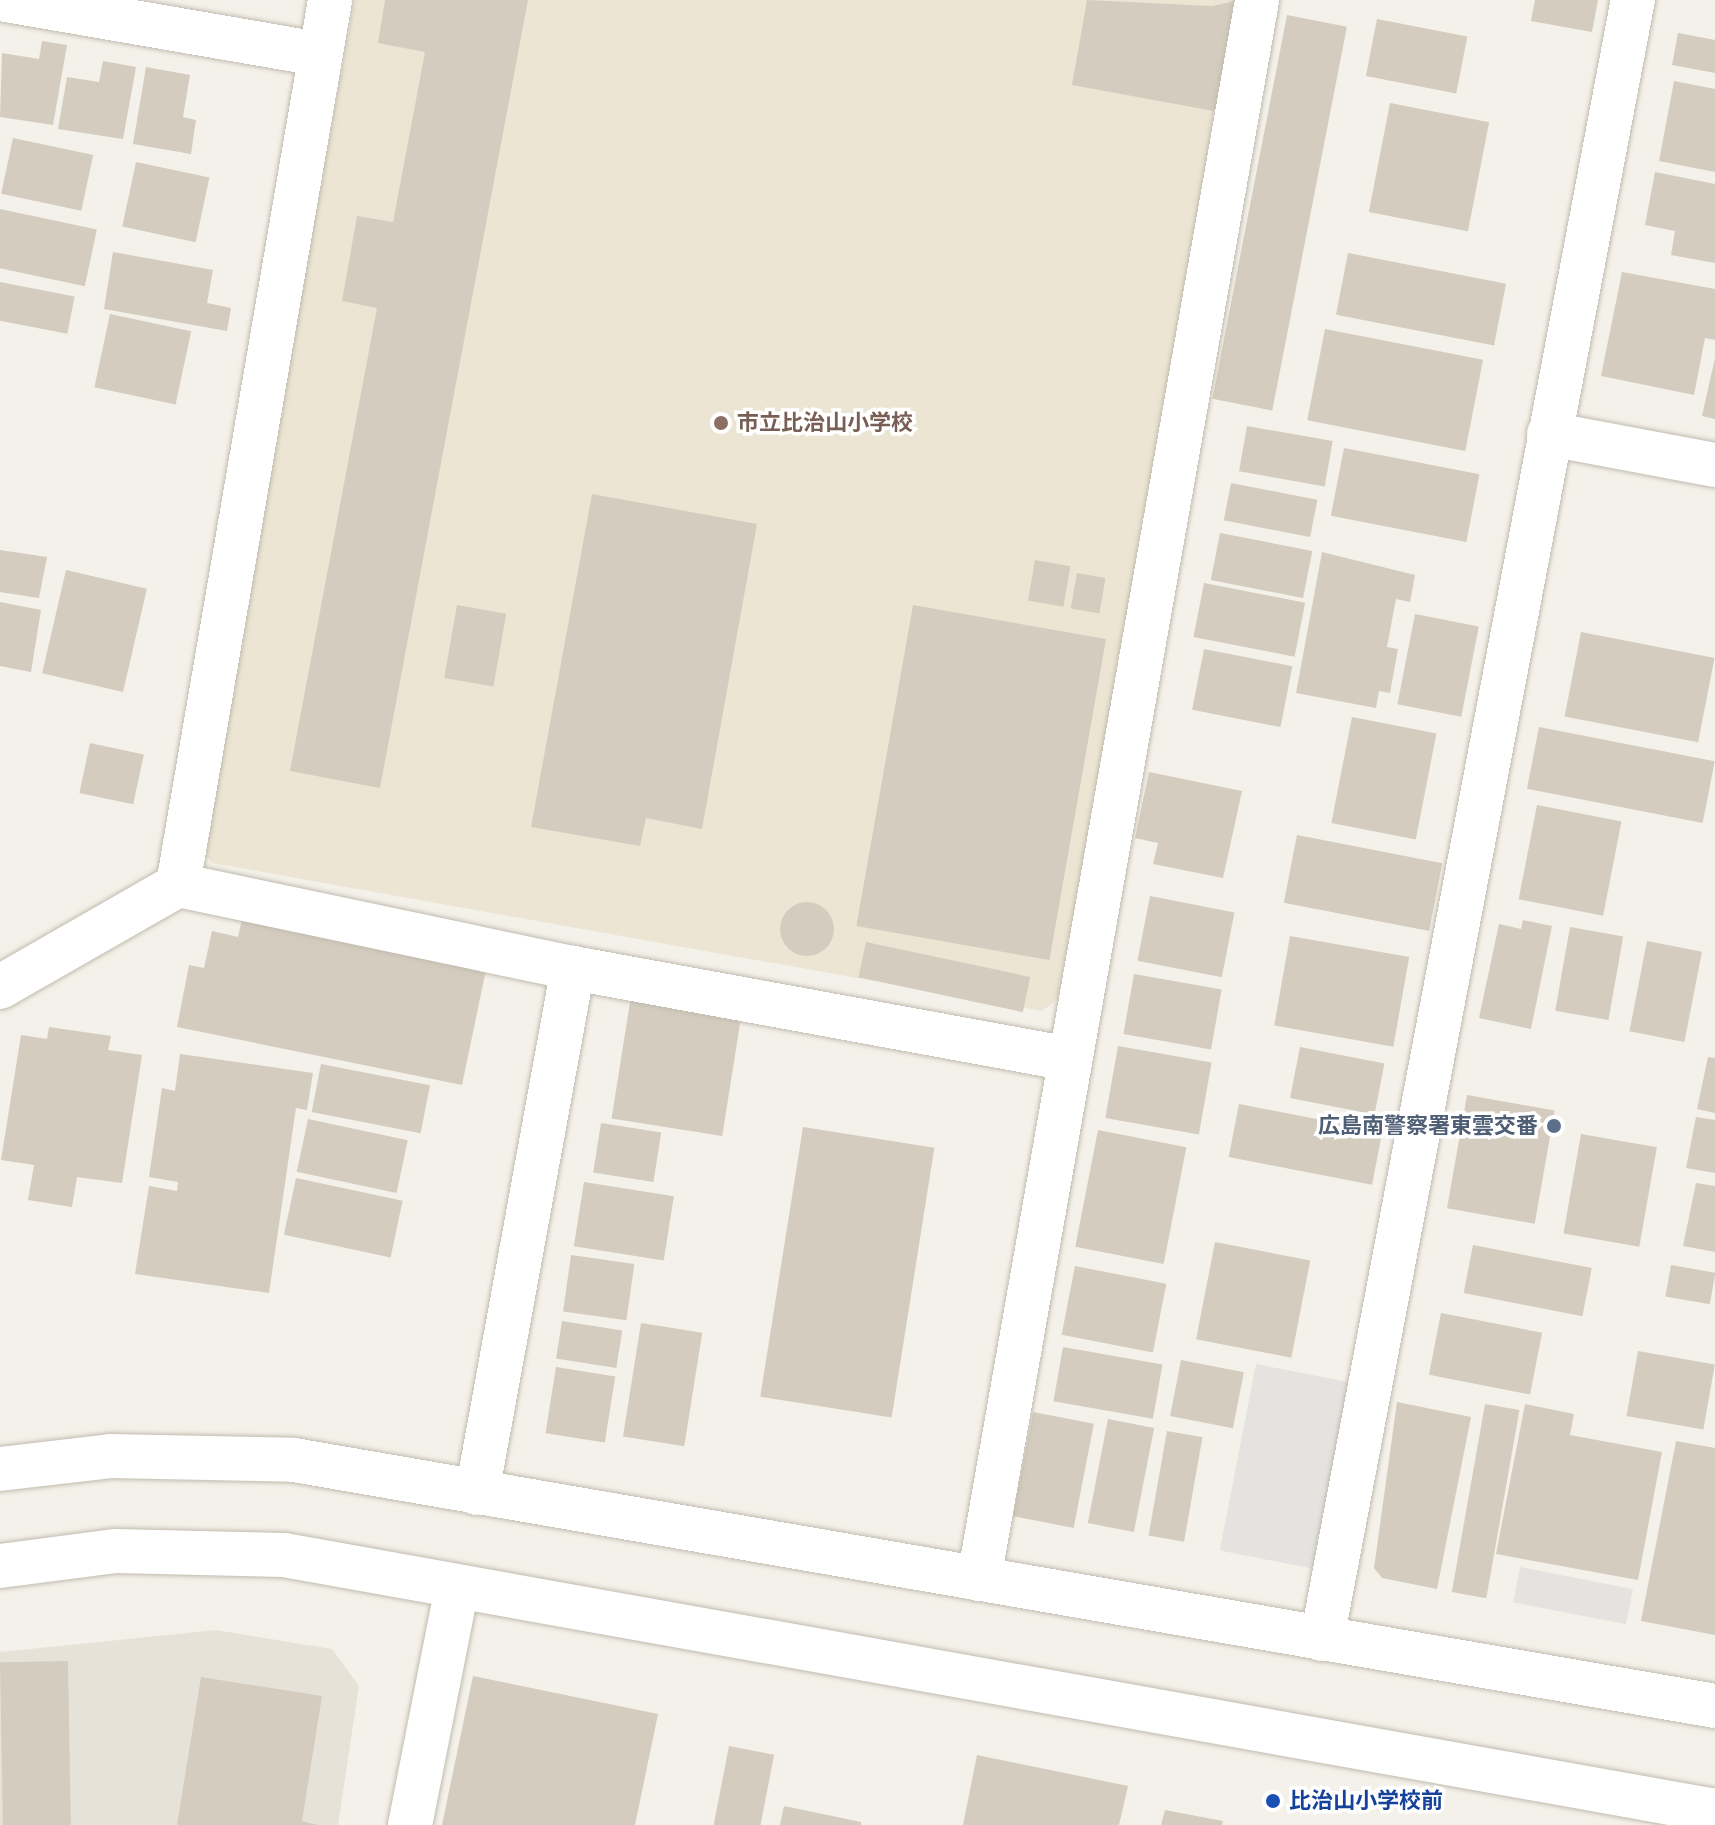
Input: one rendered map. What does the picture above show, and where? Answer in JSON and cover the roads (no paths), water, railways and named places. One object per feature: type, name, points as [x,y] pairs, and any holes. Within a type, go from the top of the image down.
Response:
[{"type":"street","points":[[6,0],[320,54]]},
{"type":"street","points":[[178,885],[330,0]]},
{"type":"street","points":[[979,1579],[1257,0]]},
{"type":"street","points":[[1322,1639],[1633,0]]},
{"type":"street","points":[[1549,434],[1715,465]]},
{"type":"street","points":[[0,987],[178,885],[573,968],[1070,1059]]},
{"type":"street","points":[[477,1493],[573,968]]},
{"type":"street","points":[[0,1469],[202,1454],[294,1460],[1715,1706]]},
{"type":"street","points":[[0,1566],[200,1549],[284,1555],[1715,1811]]},
{"type":"street","points":[[410,1825],[457,1587]]},
{"type":"place","name":"市立比治山小学校","points":[[721,423]]},
{"type":"place","name":"広島南警察署東雲交番","points":[[1554,1126]]},
{"type":"place","name":"比治山小学校前","points":[[1273,1801]]}]
